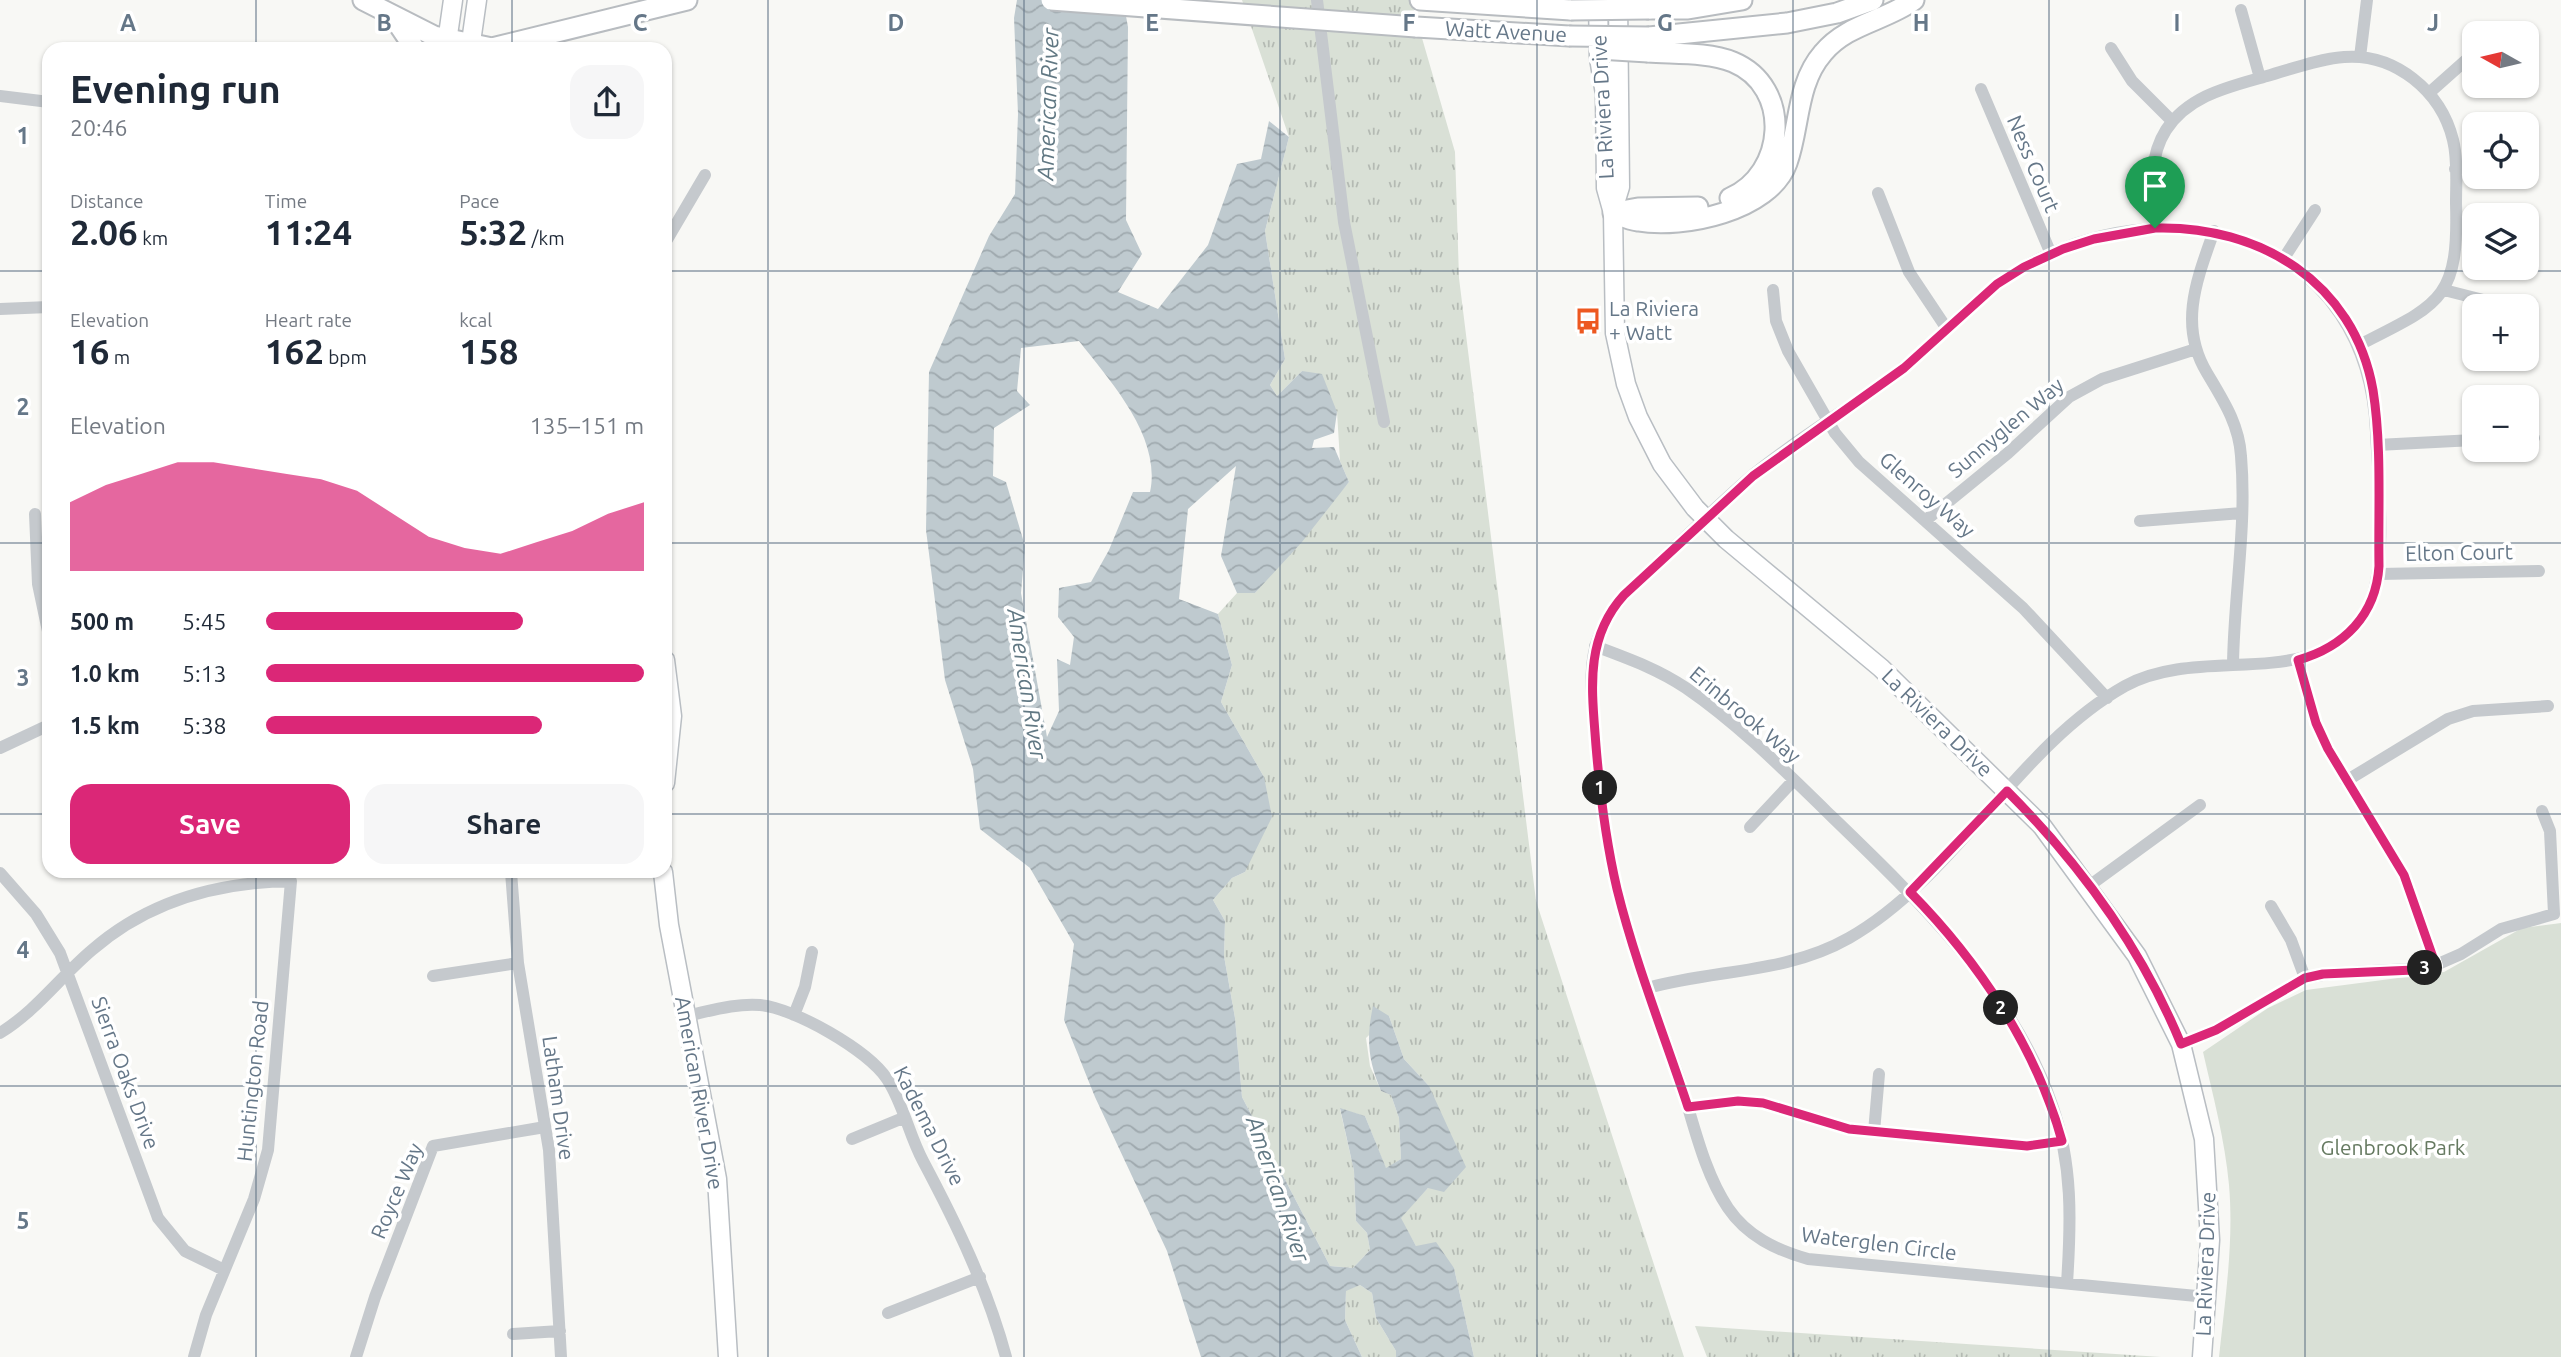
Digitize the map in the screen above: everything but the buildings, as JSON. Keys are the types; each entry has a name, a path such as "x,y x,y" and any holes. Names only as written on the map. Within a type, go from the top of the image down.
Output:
{"main road":[{"path":"363,0 445,42"},
{"path":"530,42 687,0"},
{"name":"Watt Avenue","path":"1051,0 1474,31 1569,41 1648,44"},
{"name":"Watt Avenue","path":"1419,0 1571,10 1688,9 1742,0"},
{"path":"1649,9 1677,0"},
{"path":"1648,44 1787,23 1837,13 1873,0"},
{"path":"1612,213 1638,221 1706,217 1735,210 1772,188 1786,165 1808,78 1823,53 1845,33 1903,8 1914,0"},
{"path":"391,14 410,42"},
{"path":"1612,213 1638,208 1698,207 1740,194 1767,163 1776,137 1772,103 1762,85 1733,62 1648,44"}],"street":[{"path":"447,42 453,0"},
{"path":"471,42 477,0"},
{"path":"1317,0 1344,222 1384,422"},
{"name":"La Riviera Drive","path":"1598,0 1599,58 1605,94 1606,188 1612,213 1615,333 1626,384 1638,417 1662,464 1705,519 1881,668 2042,826 2089,886 2154,986 2181,1044 2194,1090 2208,1170 2210,1240 2202,1357"},
{"name":"La Riviera Drive","path":"1612,213 1620,187 1618,0"},
{"path":"2361,57 2367,0"},
{"path":"2241,10 2260,78"},
{"path":"2111,48 2132,81 2172,121"},
{"path":"2155,228 2153,162 2158,147 2172,121 2198,100 2260,78 2329,59 2361,57 2394,67 2429,93 2448,123 2455,169 2456,258 2444,290 2418,314 2359,345"},
{"path":"2429,93 2462,64"},
{"name":"Ness Court","path":"1981,89 2022,193 2051,254"},
{"path":"0,96 42,101"},
{"path":"2455,169 2462,169"},
{"path":"672,231 705,175"},
{"path":"1878,193 1909,272 1947,329"},
{"path":"2284,258 2315,210"},
{"name":"Waterglen Circle","path":"2207,1297 1808,1259 1776,1248 1747,1230 1725,1204 1714,1182 1617,888 1605,825 1591,679 1595,646 1619,601 1705,519 1753,476 1904,368 1997,284 2051,254 2094,239 2155,228 2214,231 2249,241 2284,258 2325,293 2359,345 2372,389 2379,574"},
{"path":"2214,231 2193,295 2191,323 2196,349 2229,408 2242,458 2242,513 2234,663"},
{"name":"Glenroy Way","path":"1773,290 1780,335 1829,421 1859,462 2023,608 2107,698"},
{"path":"2444,290 2462,295"},
{"path":"0,309 42,307"},
{"name":"Sunnyglen Way","path":"1926,520 2085,387 2196,349"},
{"path":"2376,445 2462,441"},
{"path":"2140,522 2242,513"},
{"path":"35,514 38,584 42,603"},
{"name":"Elton Court","path":"2379,574 2539,571"},
{"path":"1648,988 1709,974 1759,970 1813,955 1856,935 1910,892 2060,737 2107,698 2138,680 2173,668 2298,660 2323,652 2351,631 2371,602 2379,574"},
{"name":"Erinbrook Way","path":"1595,646 1647,666 1685,687 1754,742 1910,892 1946,931 2028,1050 2053,1106 2062,1141 2071,1208 2067,1283"},
{"path":"2298,660 2316,723 2346,781 2404,875 2436,966"},
{"path":"2346,781 2448,719 2464,713 2548,706"},
{"path":"0,748 42,728"},
{"name":"Erinbrook Way","path":"1750,827 1794,780"},
{"path":"2089,886 2200,805"},
{"path":"2181,1044 2216,1030 2305,978 2323,974 2414,970 2436,966 2501,929 2554,914 2550,831 2542,811"},
{"name":"Sierra Oaks Drive","path":"0,873 41,922 68,972 158,1218 185,1251 224,1270"},
{"name":"Latham Drive","path":"511,878 518,963 545,1127 561,1357"},
{"name":"American River Drive","path":"664,878 669,925 717,1179 727,1357"},
{"name":"Huntington Road","path":"68,972 117,930 171,902 230,885 291,881 268,1150 254,1199 224,1270 194,1357"},
{"path":"2271,906 2291,940 2305,978"},
{"path":"794,1015 805,987 812,953"},
{"path":"433,976 518,963"},
{"path":"0,1033 30,1012 68,972"},
{"name":"Kadema Drive","path":"686,1016 743,1005 769,1007 794,1015 870,1059 886,1078 980,1277 1006,1357"},
{"path":"1874,1132 1879,1074"},
{"path":"1688,1107 1721,1101 1763,1103 1833,1126 1874,1132 2027,1146 2062,1141"},
{"path":"852,1139 903,1118"},
{"name":"Royce Way","path":"356,1357 375,1297 433,1146 545,1127"},
{"path":"888,1313 980,1277"},
{"path":"513,1334 560,1331"}],"green space":[{"path":"1242,0 1411,0 1455,152 1459,278 1536,901 1684,1357 1474,1357 1454,1268 1416,1246 1400,1218 1428,1188 1429,1086 1404,1059 1389,1016 1366,1038 1370,1066 1381,1091 1391,1095 1399,1118 1401,1159 1386,1169 1365,1116 1340,1109 1354,1171 1356,1221 1367,1233 1370,1250 1353,1268 1330,1266 1242,1097 1235,1018 1224,956 1225,921 1213,900 1232,878 1245,872 1264,777 1221,702 1232,665 1218,614 1237,593 1255,593 1349,482 1340,461 1337,412 1302,371 1277,396 1270,385 1285,359 1265,231 1289,137"},
{"name":"Glenbrook Park","path":"2561,923 2561,1357 2219,1357 2228,1271 2229,1185 2225,1151 2203,1052 2268,1008 2306,990 2444,972 2522,928"},
{"path":"1360,1285 1372,1293 1376,1318 1396,1351 1396,1357 1362,1357 1345,1320 1346,1290"},
{"path":"1695,1326 2161,1357 1707,1357"}],"water":[{"name":"American River","path":"1017,0 1123,0 1128,27 1126,220 1142,254 1118,292 1158,309 1208,245 1237,164 1261,159 1269,121 1289,137 1265,231 1285,359 1270,385 1277,396 1302,371 1322,374 1337,412 1334,433 1314,440 1312,448 1334,447 1349,482 1302,542 1255,593 1237,593 1221,556 1236,466 1188,509 1179,599 1218,614 1232,665 1221,702 1264,777 1272,817 1245,872 1232,878 1213,900 1225,921 1224,956 1235,1018 1242,1097 1330,1266 1353,1268 1370,1250 1367,1233 1356,1221 1354,1171 1340,1108 1365,1116 1386,1168 1401,1159 1399,1118 1391,1095 1381,1091 1373,1069 1370,1049 1369,1029 1373,1006 1389,1016 1404,1059 1429,1086 1466,1167 1444,1192 1428,1188 1401,1218 1416,1246 1436,1242 1454,1268 1474,1357 1396,1357 1396,1351 1376,1318 1372,1293 1360,1285 1346,1291 1345,1320 1362,1357 1201,1357 1167,1251 1095,1097 1064,1020 1074,944 1030,868 980,829 973,769 945,680 926,530 929,372 989,236 1015,194 1018,114 1014,18","holes":["1079,341 1131,411 1141,431 1152,471 1150,492 1133,492 1109,550 1091,582 1059,588 1058,617 1074,637 1070,665 1057,659 1059,711 1047,737 1021,593 1025,546 1006,482 993,476 994,428 1030,405 1017,391 1021,348"]}],"place":[{"name":"La Riviera + Watt","path":"1588,321"}],"route":[{"path":"2155,228 2196,228 2230,234 2284,258 2311,278 2325,293 2338,309 2359,345 2372,389 2375,410 2379,566 2377,586 2362,618 2345,637 2323,652 2298,660 2306,696 2316,723 2328,749 2404,875 2436,966 2414,970 2323,974 2305,978 2216,1030 2181,1044 2170,1017 2137,956 2068,858 2042,826 2007,791 1910,892 1946,931 2009,1018 2039,1072 2053,1106 2062,1141 2027,1146 1849,1129 1818,1122 1763,1103 1721,1101 1688,1107 1627,925 1609,850 1600,787 1591,679 1595,646 1601,630 1624,595 1753,476 1904,368 1997,284 2024,267 2063,249 2094,239 2155,228"}]}
